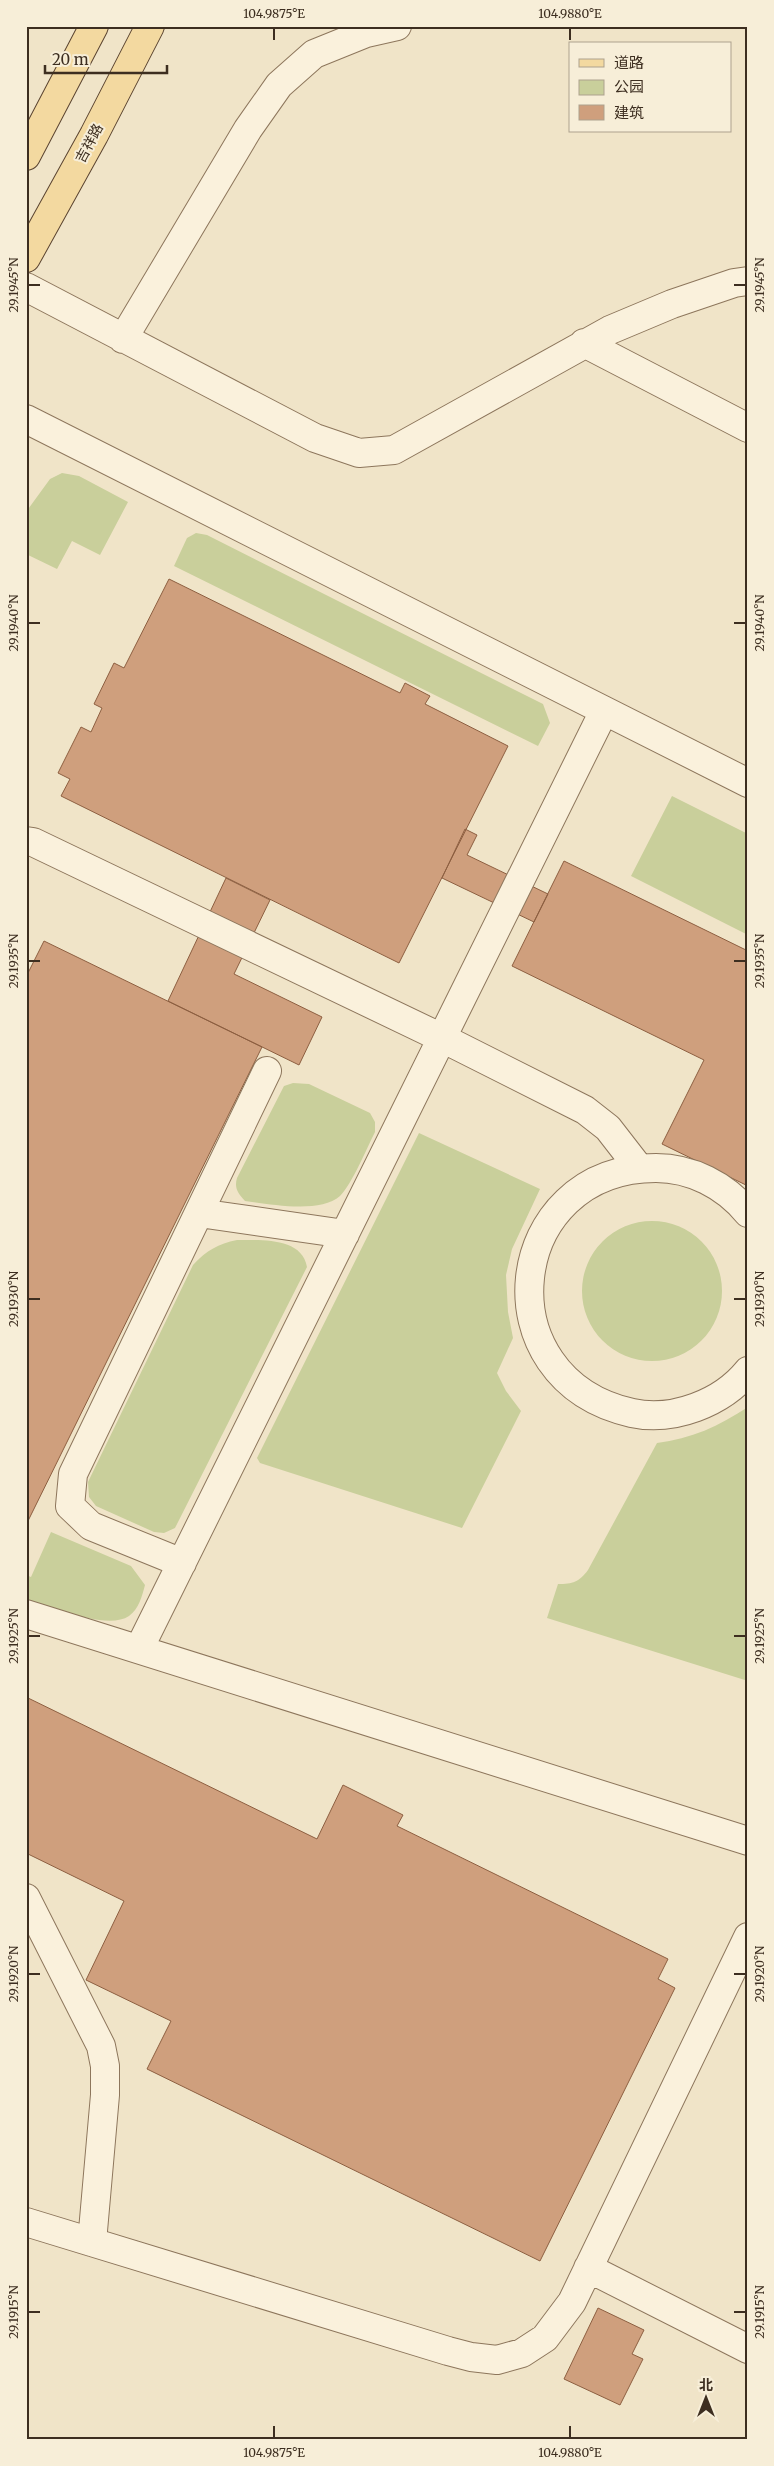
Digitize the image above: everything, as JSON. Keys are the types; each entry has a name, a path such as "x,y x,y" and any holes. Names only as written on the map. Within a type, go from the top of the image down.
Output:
{"main road":[{"path":"26,156 94,26"},
{"name":"吉祥路","path":"26,258 94,135 150,26"}],"lane":[{"path":"123,340 248,129 279,85 314,54 366,33 397,26"},
{"path":"26,287 123,340 315,438 359,453 394,450 554,362 584,343 672,304 734,283 748,281"},
{"path":"584,343 748,428"},
{"path":"26,419 748,783"},
{"path":"139,1649 604,710"},
{"path":"26,842 33,842 442,1038 585,1110 608,1128 639,1168"},
{"path":"182,1564 91,1526 70,1506 73,1474 267,1071"},
{"path":"748,1213 719,1186 694,1174 666,1168 639,1168 612,1174 586,1186 565,1204 547,1226 535,1250 529,1278 529,1305 535,1332 547,1357 565,1379 586,1396 612,1408 639,1414 667,1414 694,1408 719,1396 748,1371"},
{"path":"198,1213 345,1234"},
{"path":"26,1614 748,1841"},
{"path":"26,1898 101,2046 106,2066 106,2095 92,2242"},
{"path":"26,2222 448,2351 471,2357 497,2360 522,2353 545,2338 572,2302 748,1938"},
{"path":"588,2268 748,2349"}],"green space":[{"path":"62,473 79,476 128,502 100,555 72,541 57,569 26,554 26,512 50,479"},
{"path":"196,533 207,535 543,704 550,723 538,746 174,566 187,538"},
{"path":"672,796 748,834 748,935 631,876"},
{"path":"293,1083 309,1084 370,1113 375,1122 375,1132 345,1190 331,1202 320,1205 294,1206 245,1201 237,1190 237,1178 284,1086"},
{"path":"419,1133 540,1189 512,1249 506,1275 508,1312 513,1338 497,1373 506,1391 521,1411 462,1528 260,1463 257,1458"},
{"path":"652,1221 666,1222 679,1226 701,1242 717,1264 721,1277 721,1305 717,1318 701,1340 679,1356 666,1360 652,1361 638,1360 625,1356 603,1340 587,1318 583,1305 582,1291 583,1277 587,1264 603,1242 625,1226 638,1222"},
{"path":"237,1240 279,1242 289,1245 304,1257 307,1267 175,1528 164,1533 154,1532 96,1506 89,1497 88,1482 193,1265 213,1248"},
{"path":"748,1407 748,1681 547,1618 558,1584 575,1582 588,1570 657,1443 704,1431"},
{"path":"51,1532 131,1566 145,1585 140,1602 129,1616 119,1620 107,1621 93,1619 26,1599 26,1575 31,1577"}],"building":[{"path":"169,579 400,693 405,683 430,696 425,704 508,746 399,963 61,796 70,779 58,773 81,727 91,732 102,708 94,704 114,663 124,668"},
{"path":"465,829 477,835 467,855 548,894 534,922 442,878"},
{"path":"564,861 748,951 748,1186 662,1144 704,1060 512,966"},
{"path":"226,878 270,900 234,974 322,1017 299,1065 168,1001"},
{"path":"44,941 262,1047 26,1525 26,977"},
{"path":"26,1697 317,1839 343,1785 403,1815 397,1826 668,1959 658,1979 675,1988 540,2261 147,2069 171,2021 86,1980 124,1901 26,1853"},
{"path":"598,2308 644,2330 632,2354 643,2359 620,2405 564,2379"}]}
